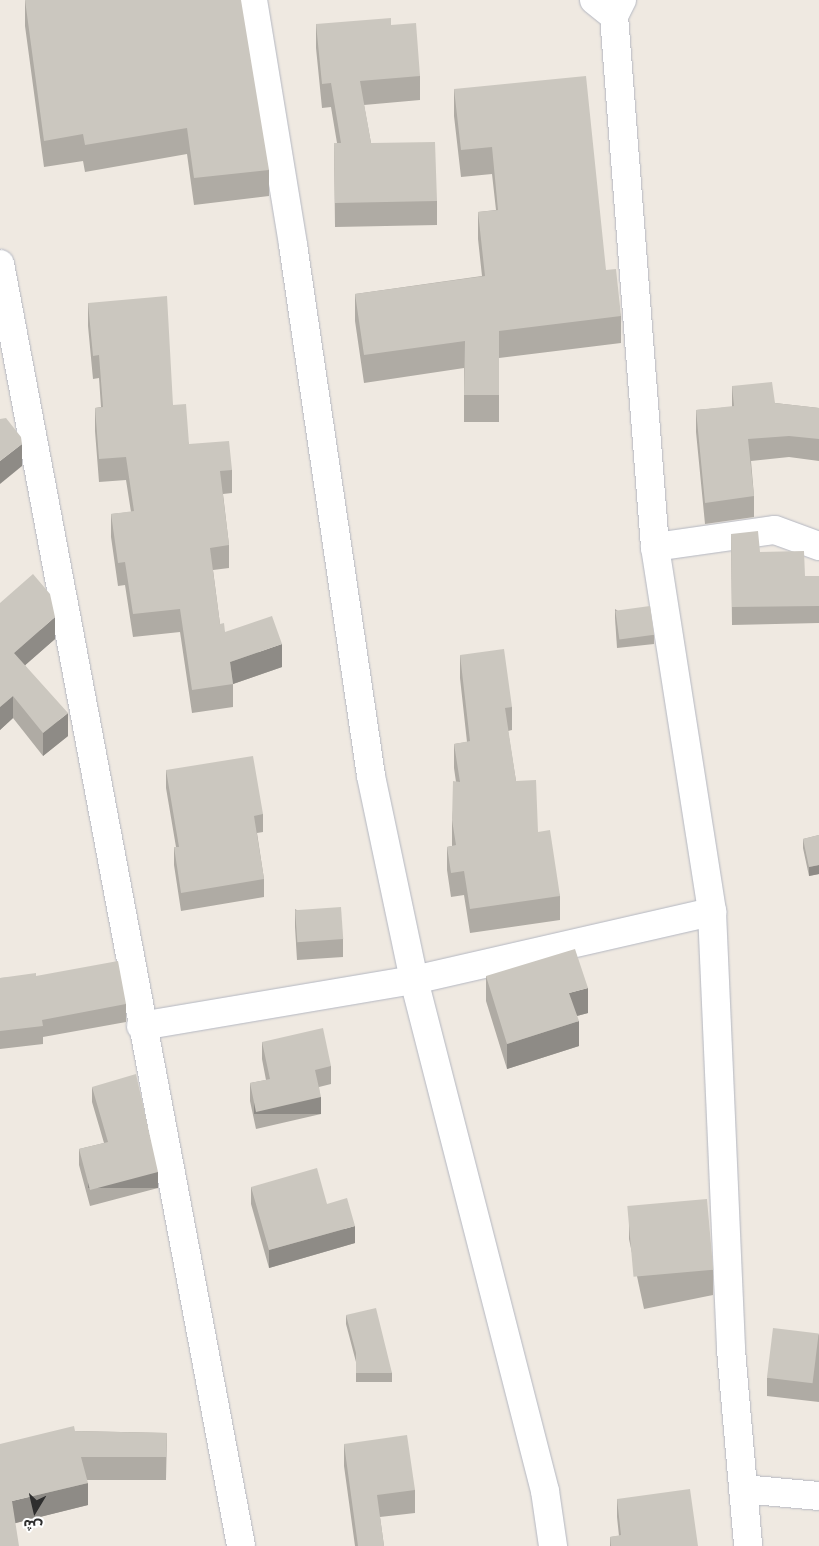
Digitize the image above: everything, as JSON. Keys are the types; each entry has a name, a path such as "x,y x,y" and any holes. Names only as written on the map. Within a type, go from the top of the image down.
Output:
{"street":[{"path":"252,0 293,245 371,776 414,980 545,1491 553,1546"},
{"path":"609,4 655,547 712,912 731,1350 748,1546"},
{"path":"0,264 241,1546"},
{"path":"655,547 775,530 819,546"},
{"path":"142,1026 414,980 712,912"},
{"path":"743,1489 819,1496"}],"building":[{"path":"25,0 241,0 269,170 194,178 187,128 85,145 83,134 44,141"},
{"path":"391,18 391,25 416,23 420,76 360,81 371,143 435,142 437,201 335,203 334,143 341,143 331,83 322,84 316,24"},
{"path":"586,76 606,270 616,269 621,316 499,331 499,395 464,395 465,341 364,355 355,294 485,276 478,212 498,210 492,147 461,150 454,89"},
{"path":"167,296 173,405 186,404 189,444 229,441 232,470 220,471 229,545 210,548 220,624 224,623 225,632 272,616 282,644 230,662 233,684 192,690 180,609 133,614 125,562 118,563 111,514 134,511 126,457 99,459 95,408 103,407 99,355 93,356 88,303"},
{"path":"772,382 775,403 819,408 819,439 789,436 748,439 754,496 705,503 696,410 734,406 732,386"},
{"path":"6,418 21,437 22,444 0,461 0,419"},
{"path":"758,531 760,552 804,551 805,576 819,576 819,606 732,607 731,534"},
{"path":"33,574 50,594 55,617 14,653 68,713 43,733 13,696 0,707 0,603"},
{"path":"650,606 654,635 619,640 615,611"},
{"path":"504,649 512,707 505,708 516,781 536,780 538,832 550,830 560,896 470,909 464,871 451,873 447,847 456,845 452,820 453,781 460,782 454,744 470,741 460,655"},
{"path":"253,756 263,814 254,816 264,879 181,893 174,847 179,847 166,770"},
{"path":"819,835 819,865 809,867 803,839"},
{"path":"341,907 343,939 297,942 295,910"},
{"path":"575,949 588,988 569,993 579,1021 507,1044 486,976"},
{"path":"118,961 126,1004 42,1020 43,1026 0,1031 0,978 36,973 36,976"},
{"path":"323,1028 331,1066 315,1070 321,1097 256,1112 250,1083 270,1079 262,1042"},
{"path":"136,1074 158,1172 90,1190 79,1149 108,1142 92,1087"},
{"path":"317,1168 327,1204 347,1198 355,1226 269,1250 251,1187"},
{"path":"707,1199 713,1270 633,1277 627,1206"},
{"path":"376,1308 392,1373 356,1373 356,1353 346,1315"},
{"path":"773,1328 819,1334 813,1383 767,1378"},
{"path":"74,1426 75,1431 167,1433 166,1457 81,1457 88,1483 12,1501 19,1546 0,1546 0,1444"},
{"path":"407,1435 415,1490 377,1495 384,1546 358,1546 344,1444"},
{"path":"690,1489 698,1546 611,1546 610,1537 621,1535 617,1499"}]}
